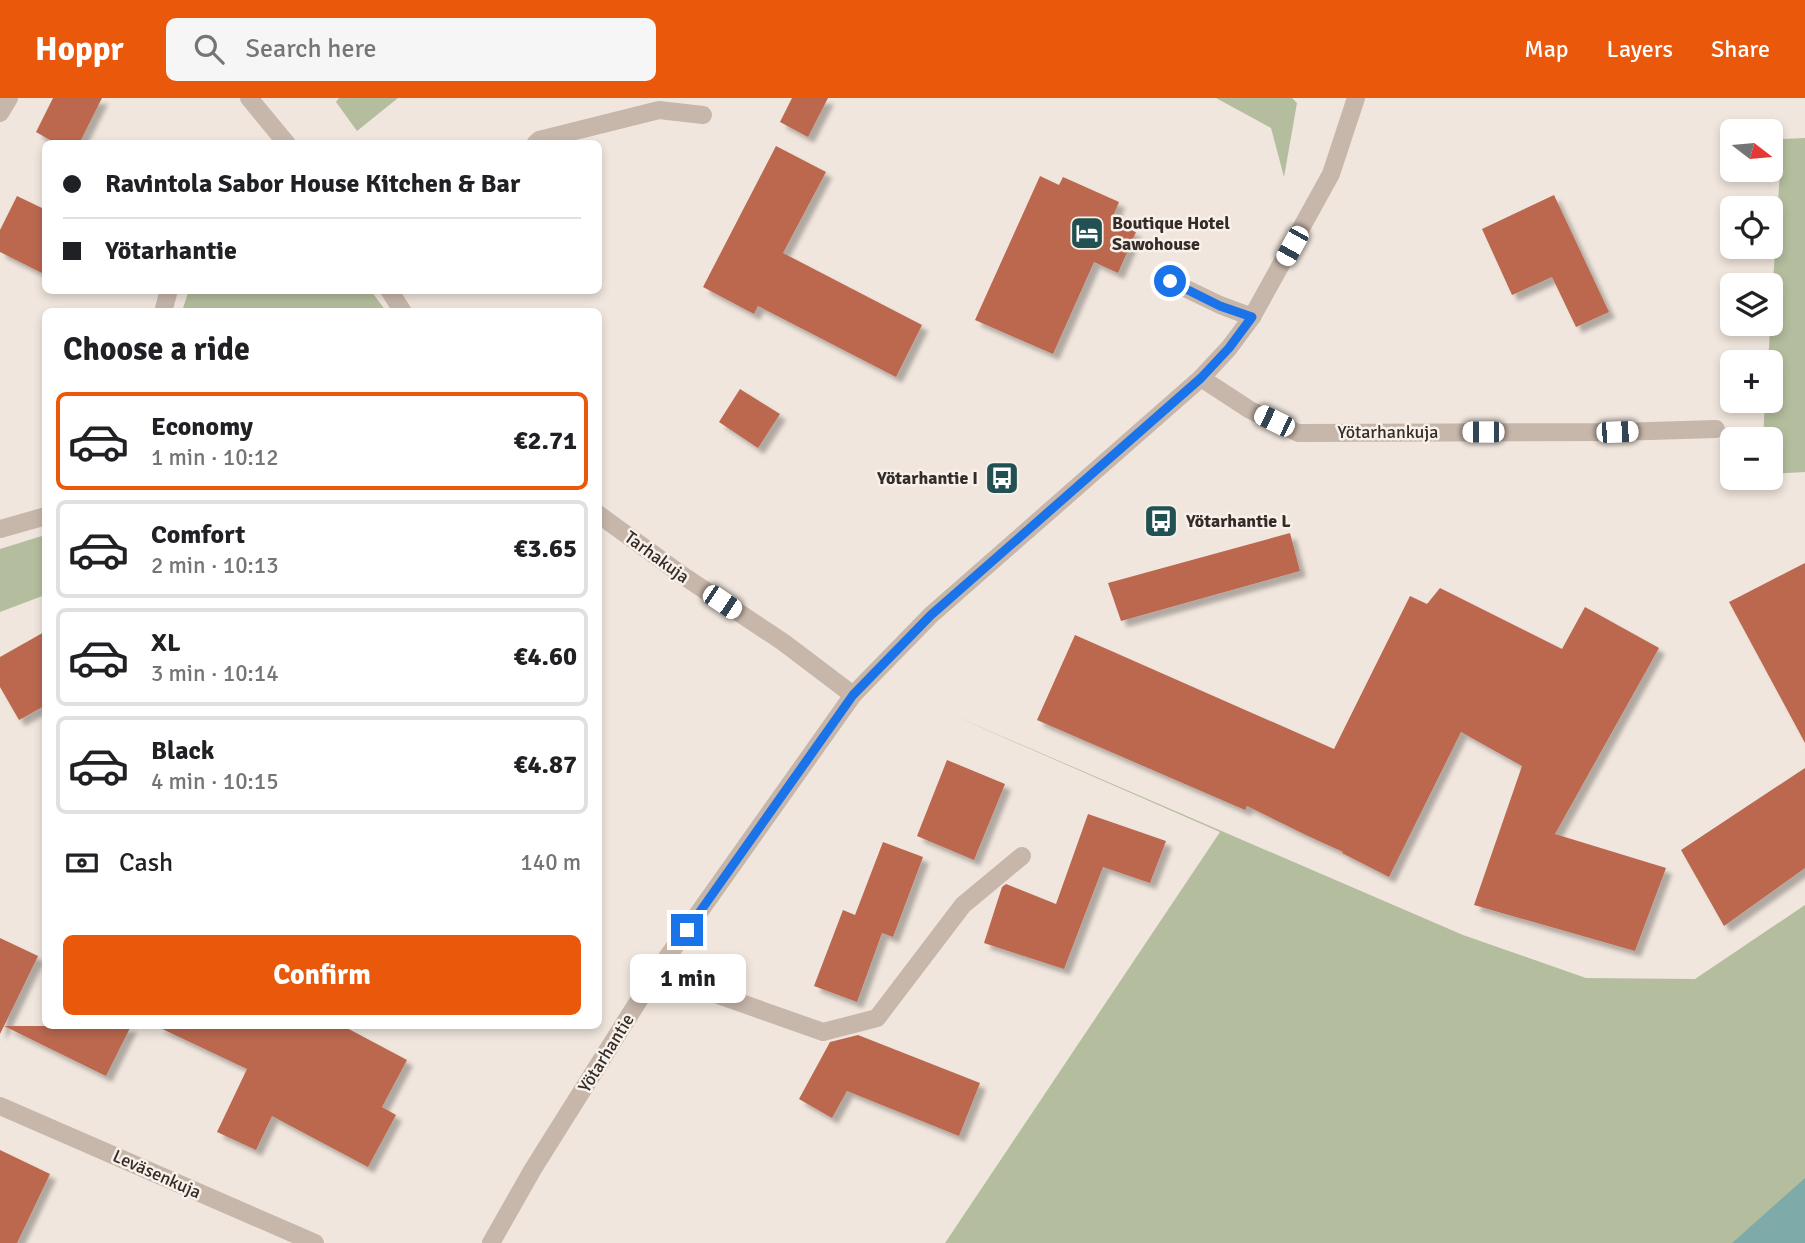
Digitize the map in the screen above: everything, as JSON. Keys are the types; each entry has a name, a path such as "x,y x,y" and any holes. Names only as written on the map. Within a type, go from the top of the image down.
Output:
{"street":[{"path":"0,113 9,98"},
{"path":"249,98 285,140"},
{"name":"Yötarhantie","path":"491,1243 533,1169 656,973 853,695 931,615 1201,378 1229,348 1252,317 1331,174 1356,98"},
{"path":"539,140 659,110 703,116"},
{"path":"1170,281 1220,306 1252,317"},
{"name":"Yötarhankuja","path":"1201,378 1250,410 1298,433 1716,429"},
{"path":"0,529 42,517"},
{"name":"Tarhakuja","path":"602,517 682,575 783,642 853,695"},
{"path":"656,973 823,1032 877,1018 963,905 1022,856"},
{"name":"Leväsenkuja","path":"0,1106 315,1243"}],"green space":[{"path":"339,98 398,98 357,131 336,102"},
{"path":"1216,98 1292,98 1297,103 1284,177 1271,128"},
{"path":"1805,138 1805,472 1783,473 1783,427 1764,427 1764,413 1783,413 1783,350 1769,350 1770,336 1783,336 1783,273 1774,273 1774,259 1783,259 1783,196 1778,196 1779,182 1783,182 1783,139"},
{"path":"188,294 373,294 384,308 183,308"},
{"path":"42,536 42,596 0,612 0,549"},
{"path":"948,713 1463,935 1586,978 1695,979 1805,905 1805,1243 945,1243 1220,832"}],"water":[{"path":"1805,1178 1805,1243 1732,1243"}],"building":[{"path":"53,98 102,98 81,140 50,140 36,132"},
{"path":"792,98 828,98 808,137 780,122"},
{"path":"776,146 826,172 783,253 922,325 896,377 758,306 754,314 703,287"},
{"path":"1040,176 1059,185 1063,177 1119,202 1111,221 1136,232 1118,273 1094,262 1053,354 975,320"},
{"path":"1554,195 1609,312 1576,327 1552,277 1512,295 1482,229"},
{"path":"17,196 42,208 42,273 0,252 0,230"},
{"path":"740,389 780,414 758,448 719,422"},
{"path":"1290,533 1300,571 1121,621 1108,583"},
{"path":"1805,563 1805,743 1729,602"},
{"path":"1440,588 1562,649 1585,607 1659,648 1555,834 1666,868 1635,951 1474,905 1522,766 1461,732 1389,877 1247,806 1245,810 1037,720 1075,635 1334,749 1410,596 1427,604"},
{"path":"42,633 42,707 19,720 0,687 0,657"},
{"path":"947,760 1005,784 974,860 917,836"},
{"path":"1805,768 1805,868 1724,926 1681,850"},
{"path":"1088,814 1166,841 1150,883 1103,867 1064,969 984,943 1002,887 1006,884 1056,904"},
{"path":"883,842 923,857 893,937 882,933 857,1002 814,986 843,910 855,915"},
{"path":"0,938 38,956 0,1034"},
{"path":"4,1026 130,1029 106,1076"},
{"path":"162,1029 349,1029 407,1060 382,1107 396,1115 368,1167 272,1116 256,1150 217,1132 247,1069"},
{"path":"858,1035 980,1083 959,1136 847,1091 832,1118 799,1099 830,1042"},
{"path":"0,1150 50,1174 17,1243 0,1243"}],"place":[{"name":"Boutique Hotel Sawohouse","path":"1087,233"},
{"name":"Yötarhantie I","path":"1002,478"},
{"name":"Yötarhantie L","path":"1161,521"}],"route":[{"path":"687,930 853,695 931,615 1201,378 1229,348 1252,317 1220,306 1170,281"}]}
